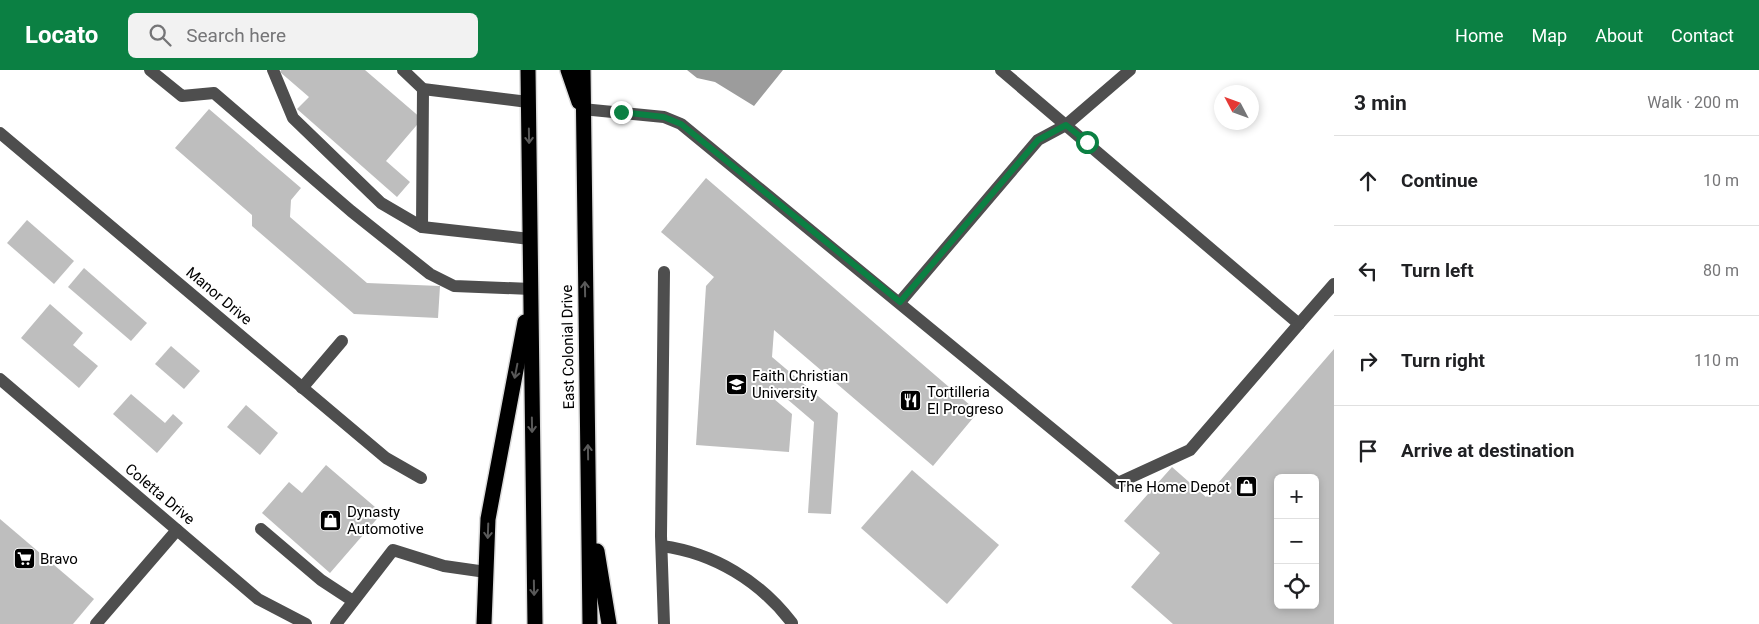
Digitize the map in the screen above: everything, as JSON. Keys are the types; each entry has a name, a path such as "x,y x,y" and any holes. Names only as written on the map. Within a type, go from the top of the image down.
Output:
{"highway":[{"path":"528,70 535,624"},
{"path":"568,70 582,109"},
{"name":"East Colonial Drive","path":"583,70 590,624"},
{"path":"484,624 488,519 531,289"},
{"path":"589,500 609,624"}],"street":[{"path":"150,70 182,96 214,93 351,211 430,274 454,286 531,289"},
{"path":"273,70 293,118 381,204 422,227 530,239"},
{"path":"403,70 423,89 528,102"},
{"path":"1001,70 1299,324"},
{"path":"900,302 1038,140 1066,125 1130,70"},
{"path":"422,227 423,89"},
{"path":"582,109 656,115 681,124 1118,483 1190,450 1334,284"},
{"name":"Manor Drive","path":"0,133 386,458 421,478"},
{"path":"664,272 662,546 664,624"},
{"path":"302,388 342,341"},
{"name":"Coletta Drive","path":"0,379 258,599 306,624"},
{"path":"261,529 321,580 353,601"},
{"path":"96,624 177,530"},
{"path":"662,546 697,552 741,575 772,599 792,624"},
{"path":"336,624 393,550 444,566 486,572"}],"shaded area":[{"path":"687,70 783,70 754,106 715,82 697,78"}],"building":[{"path":"281,70 365,70 422,119 386,161 410,182 397,197 297,109 309,97 280,72"},
{"path":"209,109 301,188 291,200 290,217 367,283 440,286 438,318 354,314 252,226 252,215 175,148"},
{"path":"706,178 978,412 933,466 774,330 772,357 838,413 831,514 808,513 814,422 780,393 774,399 792,414 789,452 696,445 706,286 714,277 661,232"},
{"path":"27,220 74,261 54,284 7,243"},
{"path":"84,268 147,323 131,341 68,287"},
{"path":"50,304 83,333 73,345 98,366 79,388 21,338"},
{"path":"171,346 200,371 184,389 155,364"},
{"name":"The Home Depot","path":"1334,349 1334,624 1173,624 1131,587 1160,553 1124,521 1172,467 1206,497"},
{"path":"131,394 165,423 173,414 183,423 157,453 113,414"},
{"path":"246,405 278,433 260,455 227,427"},
{"path":"326,465 382,513 330,573 262,513 289,482 302,493"},
{"path":"912,470 999,545 947,604 861,528"},
{"name":"Bravo","path":"0,519 94,599 73,624 0,624"}],"place":[{"name":"Faith Christian University","path":"736,385"},
{"name":"Tortilleria El Progreso","path":"911,401"},
{"name":"The Home Depot","path":"1246,487"},
{"name":"Dynasty Automotive","path":"331,521"},
{"name":"Bravo","path":"24,559"}],"route":[{"path":"621,112 664,117 681,124 900,302 1038,140 1066,125 1087,142"}]}
